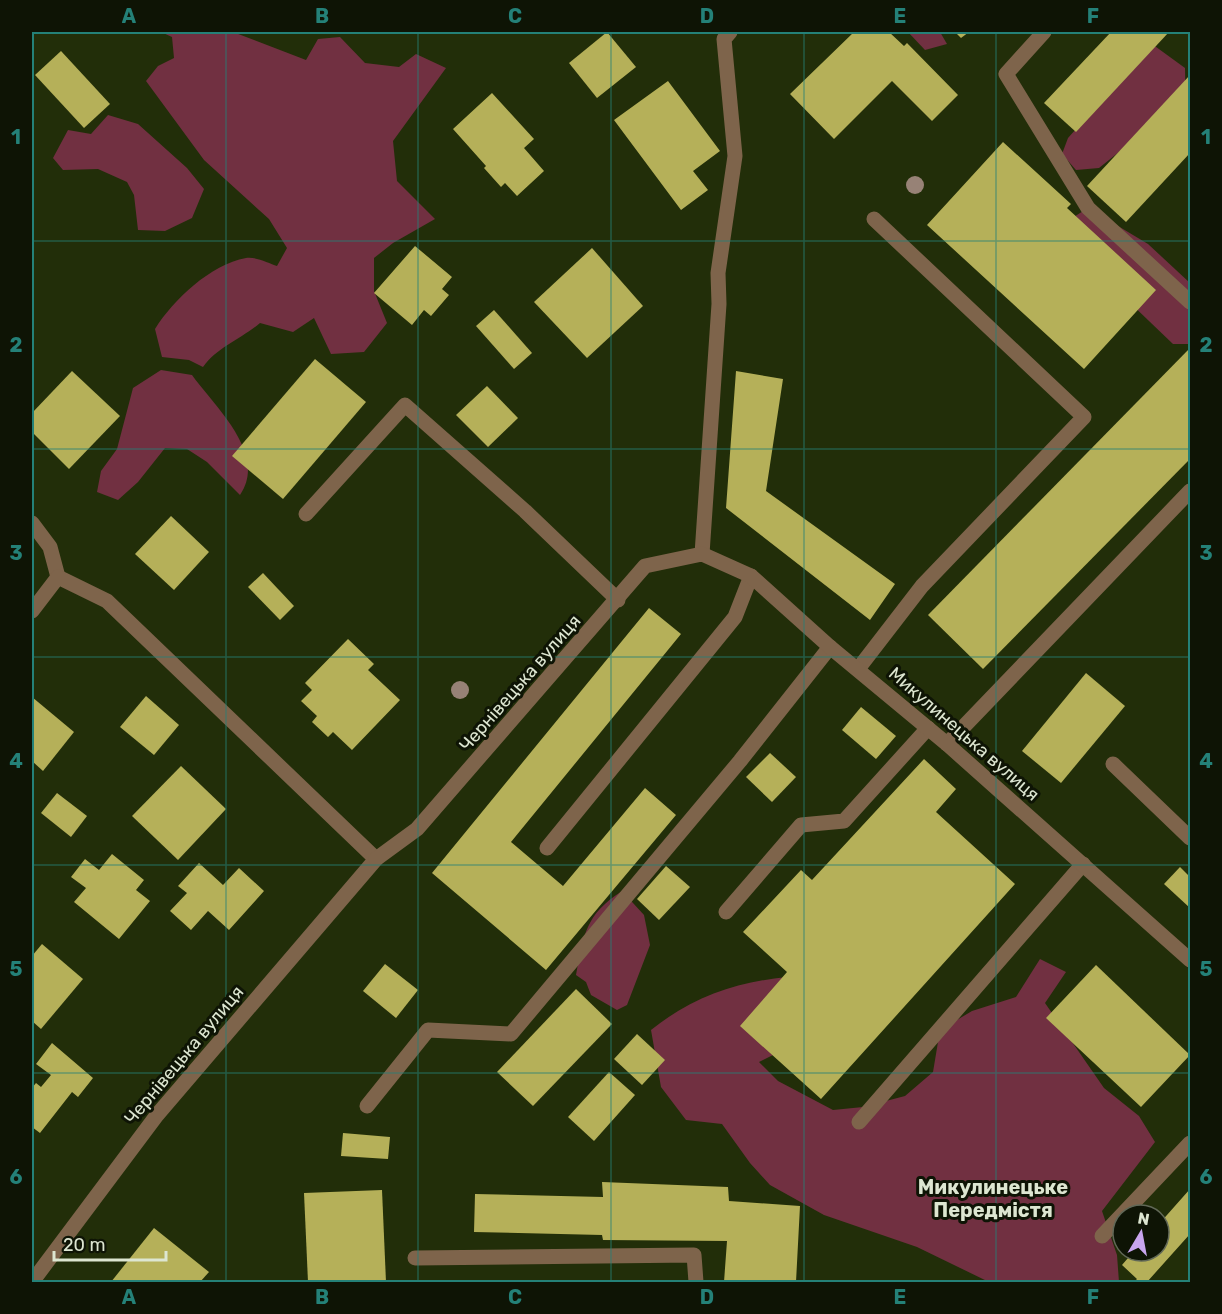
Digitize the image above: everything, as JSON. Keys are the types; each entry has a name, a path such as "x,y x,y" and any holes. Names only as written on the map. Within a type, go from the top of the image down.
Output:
{"street":[{"path":"702,554 719,304 718,273 735,156 724,39 730,32"},
{"path":"1044,32 1006,74 1088,208 1191,302"},
{"path":"858,669 922,586 1084,417 874,219"},
{"path":"306,514 405,405 525,511 618,600"},
{"path":"947,744 1191,491"},
{"path":"32,523 50,547 58,577 107,601 376,859"},
{"name":"Микулинецька вулиця","path":"702,554 751,576 830,647 947,744 1191,960"},
{"name":"Чернівецька вулиця","path":"32,1282 157,1115 376,859 417,829 618,600 645,566 702,554"},
{"path":"547,848 735,617 751,576"},
{"path":"32,611 58,577"},
{"path":"367,1106 428,1030 511,1034 740,760 830,647"},
{"path":"726,912 801,825 844,821 928,728"},
{"path":"1113,764 1191,838"},
{"path":"860,1122 1083,864"},
{"path":"1102,1236 1191,1143"},
{"path":"415,1258 694,1255 696,1282"}],"shaded area":[{"path":"161,32 233,32 306,60 318,39 340,37 365,63 399,67 416,54 446,68 393,141 397,181 435,219 393,243 374,258 374,291 387,323 364,352 331,354 314,318 293,332 260,323 215,354 203,367 189,360 162,357 155,329 172,306 194,285 219,268 246,258 277,266 287,248 269,219 204,160 146,81 158,66 174,58 172,37"},
{"path":"908,32 940,32 947,44 925,50"},
{"path":"1152,44 1185,68 1186,123 1129,144 1099,168 1076,170 1062,154 1068,138"},
{"path":"108,115 138,124 187,168 204,189 192,218 165,231 138,230 134,195 127,182 98,169 63,170 53,158 68,130 91,134"},
{"path":"1088,208 1148,244 1190,283 1190,344 1173,344 1101,275 1069,220"},
{"path":"161,370 192,375 225,416 243,447 248,463 247,479 240,495 207,462 187,449 165,448 138,482 118,500 97,492 101,471 117,449 133,388"},
{"path":"622,891 644,915 650,945 627,1005 617,1010 591,995 586,982 576,975 584,937 593,917 600,908"},
{"path":"1040,959 1066,972 1045,1003 1104,1088 1139,1116 1155,1142 1102,1211 1111,1237 1111,1263 1118,1263 1119,1282 989,1282 917,1247 824,1215 770,1185 750,1163 722,1124 686,1120 661,1087 651,1030 682,1008 715,993 768,979 787,977 793,1045 759,1062 778,1081 833,1110 863,1107 905,1096 933,1072 940,1030 972,1011 1016,997"}],"building":[{"path":"607,32 636,67 597,98 569,63"},
{"path":"854,32 889,32 904,46 907,43 958,95 932,121 892,81 834,139 790,94"},
{"path":"955,32 969,32 961,38"},
{"path":"1111,32 1169,32 1076,132 1044,103"},
{"path":"61,51 110,104 84,128 35,75"},
{"path":"1190,75 1190,153 1126,222 1087,186"},
{"path":"668,81 720,151 693,171 708,190 681,210 614,120"},
{"path":"492,93 534,139 524,148 544,171 517,196 505,183 501,187 484,168 486,166 453,129"},
{"path":"1003,142 1071,204 1067,208 1156,290 1084,369 927,225"},
{"path":"415,246 452,277 442,289 449,295 431,316 424,310 412,325 374,293"},
{"path":"592,248 643,306 587,358 534,302"},
{"path":"494,310 532,353 514,369 476,326"},
{"path":"1190,348 1190,459 983,669 928,615"},
{"path":"315,359 366,402 283,499 232,456"},
{"path":"72,371 120,416 69,469 32,432 32,413"},
{"path":"736,371 783,379 766,491 895,584 870,620 726,508"},
{"path":"487,386 518,418 488,447 456,415"},
{"path":"171,516 209,552 174,590 135,554"},
{"path":"263,573 294,606 280,620 248,587"},
{"path":"649,608 681,634 511,842 563,886 645,788 676,815 546,970 432,873"},
{"path":"348,639 374,664 368,670 400,700 352,750 333,732 328,737 312,722 317,716 301,701 312,690 305,683"},
{"path":"1086,673 1125,706 1061,783 1022,751"},
{"path":"146,696 179,725 154,755 120,727"},
{"path":"32,697 74,732 43,771 32,761"},
{"path":"861,707 896,736 876,759 842,730"},
{"path":"770,753 796,777 772,802 746,777"},
{"path":"924,759 956,789 936,812 1015,884 821,1099 740,1026 787,972 743,932 801,870 812,880"},
{"path":"181,766 226,809 178,860 132,816"},
{"path":"57,793 87,816 71,837 41,813"},
{"path":"112,854 144,880 136,890 150,901 119,939 74,902 86,888 71,877 85,859 99,870"},
{"path":"199,863 223,885 239,868 264,891 229,930 208,911 191,930 170,911 187,893 178,886"},
{"path":"666,866 690,887 659,920 637,899"},
{"path":"1180,867 1190,877 1190,908 1164,884"},
{"path":"42,944 83,979 41,1029 32,1021 32,956"},
{"path":"385,964 418,990 396,1018 363,991"},
{"path":"1096,965 1190,1055 1141,1107 1046,1018"},
{"path":"576,989 612,1024 533,1106 497,1072"},
{"path":"637,1034 665,1060 642,1085 614,1059"},
{"path":"52,1043 93,1078 78,1097 72,1092 40,1133 32,1127 32,1088 36,1083 41,1087 51,1075 36,1064"},
{"path":"609,1072 635,1095 594,1141 568,1117"},
{"path":"343,1133 390,1137 388,1159 341,1156"},
{"path":"602,1182 728,1187 729,1201 800,1206 796,1282 724,1282 727,1241 603,1240 602,1235 474,1232 475,1194 603,1197"},
{"path":"1190,1189 1190,1234 1171,1255 1171,1210"},
{"path":"382,1190 386,1282 308,1282 304,1193"},
{"path":"154,1228 209,1272 200,1282 111,1282"},
{"path":"1124,1263 1164,1263 1147,1282 1134,1282 1137,1279 1122,1265"}],"district":[{"name":"Микулинецьке Передмістя","path":"993,1198"}]}
